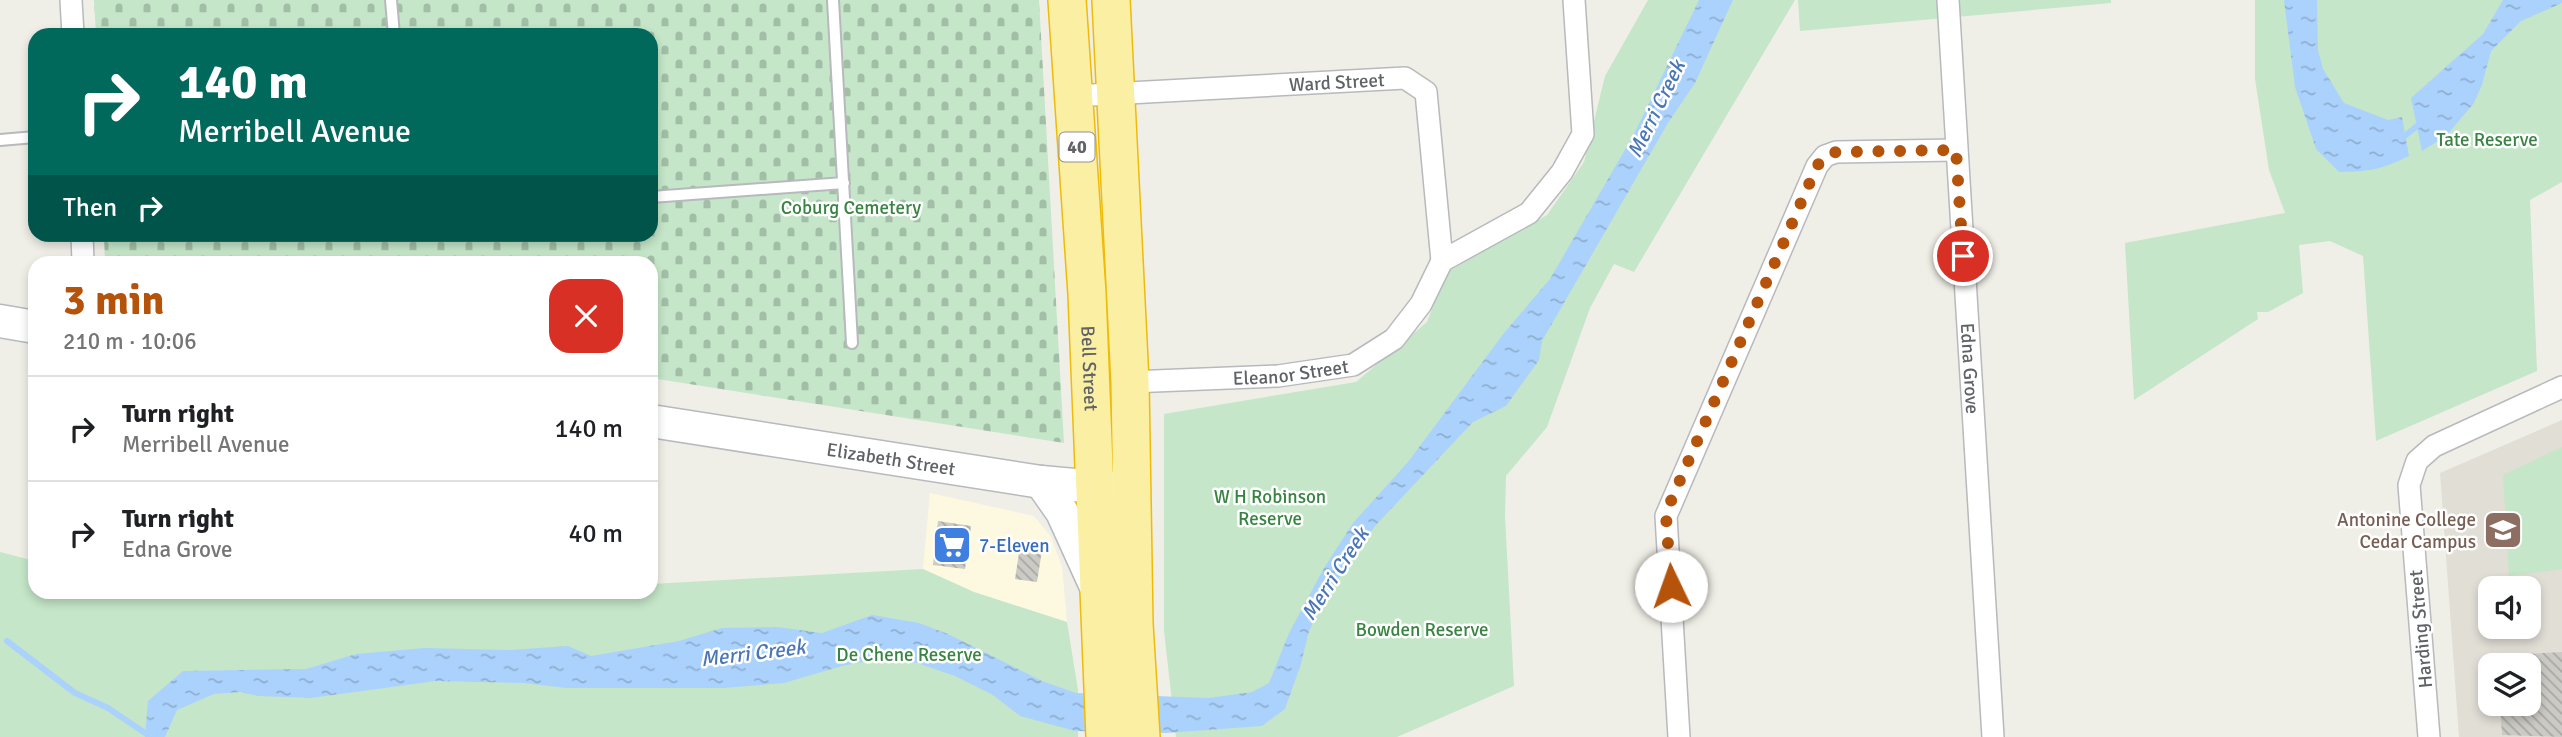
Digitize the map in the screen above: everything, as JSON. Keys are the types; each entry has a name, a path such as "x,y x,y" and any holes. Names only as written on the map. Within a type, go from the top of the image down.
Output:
{"highway":[{"name":"Bell Street","path":"1067,0 1087,294 1105,737"},
{"name":"Bell Street","path":"1111,0 1130,382 1131,490 1141,737"}],"main road":[{"path":"0,321 28,326"},
{"name":"Elizabeth Street","path":"658,422 1041,482 1131,490"},
{"path":"1041,482 1062,512 1097,591"}],"street":[{"path":"71,0 72,28"},
{"path":"1442,261 1529,213 1562,172 1583,134 1574,0"},
{"name":"Edna Grove","path":"1948,0 1993,737"},
{"name":"Ward Street","path":"1073,96 1405,78 1426,92 1442,261"},
{"path":"1679,737 1666,516 1817,166 1825,156 1836,152 1956,150"},
{"name":"Eleanor Street","path":"1130,382 1278,376 1353,365 1394,339 1421,304 1442,261"},
{"name":"Harding Street","path":"2429,737 2409,485 2417,461 2434,446 2562,387"}],"lane":[{"path":"391,0 393,28"},
{"path":"833,0 852,343"},
{"path":"0,140 28,138"},
{"path":"658,196 844,183"}],"shaded area":[{"name":"Antonine College Cedar Campus","path":"2562,420 2562,737 2459,737 2440,473"},
{"name":"7-Eleven","path":"930,493 1034,516 1051,537 1062,567 1067,622 974,592 923,569"}],"green space":[{"name":"Coburg Cemetery","path":"94,0 1039,0 1064,443 658,379 658,256 105,256 104,242 658,242 658,28 96,28"},
{"path":"1648,0 1795,0 1634,272 1614,264 1590,308 1547,427 1506,476 1505,516 1514,686 1397,737 1176,737 1164,631 1164,414 1356,382 1427,322 1446,273 1547,215 1584,162 1605,76"},
{"path":"1798,0 2111,0 2111,3 1800,31"},
{"name":"Tate Reserve","path":"2255,0 2562,0 2562,182 2530,200 2537,371 2376,441 2363,256 2330,241 2299,245 2303,293 2268,312 2257,312 2258,319 2134,400 2125,243 2285,213 2269,170 2255,79"},
{"path":"2562,447 2562,569 2509,576 2503,475"},
{"name":"De Chene Reserve","path":"0,552 28,559 28,599 658,599 658,584 923,569 974,592 1067,622 1078,690 1078,737 0,737"}],"water":[{"path":"1699,0 1733,0 1695,83 1668,123 1542,341 1539,360 1506,406 1473,422 1375,526 1329,592 1309,631 1285,709 1262,726 1166,733 1075,731 1020,716 993,695 955,676 917,663 884,658 842,666 784,683 724,688 566,688 524,683 436,681 311,698 258,696 240,692 214,694 177,710 165,737 145,737 148,701 183,671 306,669 356,654 424,648 510,650 568,646 591,656 679,641 722,628 777,627 822,633 872,615 919,623 948,634 1042,681 1076,693 1209,698 1252,692 1269,683 1289,633 1324,568 1353,523 1408,462 1504,333 1550,279 1633,136"},
{"path":"2284,0 2317,0 2318,50 2323,69 2344,103 2388,120 2402,117 2409,156 2375,169 2339,172 2316,149 2295,87"},
{"path":"2503,0 2562,0 2562,3 2521,21 2491,51 2474,103 2446,136 2422,151 2411,98 2483,34"}],"building":[{"name":"7-Eleven","path":"938,521 971,526 965,569 933,565"},
{"path":"1021,540 1043,544 1037,582 1015,579"},
{"path":"2562,652 2562,737 2502,735 2501,716 2541,716 2541,653"}],"waterway":[{"name":"Merri Creek","path":"2401,139 2422,122"},
{"path":"7,641 75,693 108,708 151,737"}],"place":[{"name":"Antonine College Cedar Campus","path":"2503,530"},
{"name":"7-Eleven","path":"952,545"}],"route":[{"path":"1671,586 1666,516 1671,501 1817,166 1825,156 1836,152 1956,150 1963,256"}],"park label":[{"name":"W H Robinson Reserve","path":"1270,507"},
{"name":"Bowden Reserve","path":"1422,629"}]}
